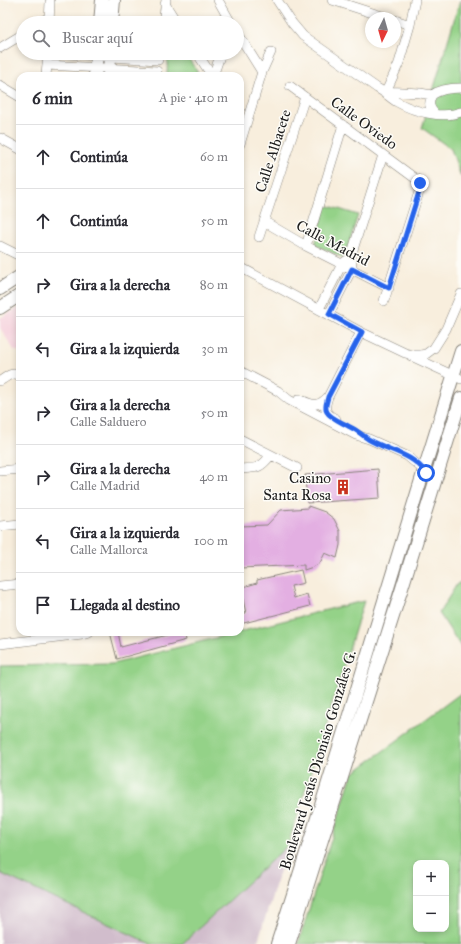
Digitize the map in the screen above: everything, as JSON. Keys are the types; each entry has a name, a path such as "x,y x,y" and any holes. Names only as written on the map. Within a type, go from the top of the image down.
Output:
{"main road":[{"path":"101,16 102,0"},
{"path":"113,16 114,0"},
{"path":"0,289 16,279"},
{"path":"0,308 16,297"},
{"name":"Boulevard Jesús Dionisio Gonzáles G.","path":"276,944 330,777 424,470 457,377 461,351"},
{"path":"289,944 461,398"}],"street":[{"path":"218,0 227,16"},
{"path":"277,0 292,23 303,36 377,88 385,92 392,99 406,107 421,112 440,115 451,115 461,112"},
{"path":"332,0 369,12"},
{"path":"385,92 399,62 410,25 415,0"},
{"path":"49,16 50,2"},
{"path":"164,16 165,2"},
{"path":"165,2 173,16"},
{"path":"401,22 410,25"},
{"path":"0,48 16,38"},
{"path":"244,43 262,72"},
{"path":"244,131 262,72 271,52"},
{"path":"46,72 47,60"},
{"path":"82,60 96,63"},
{"path":"109,64 138,60"},
{"path":"157,72 159,60"},
{"path":"202,60 210,72"},
{"path":"215,72 219,60"},
{"path":"47,65 96,63 109,64 147,72"},
{"path":"0,85 16,95"},
{"name":"Calle Oviedo","path":"290,86 420,183 420,189 389,288"},
{"path":"435,114 430,106 430,99 432,95 436,92 450,88 461,88"},
{"path":"385,92 432,95"},
{"name":"Calle Albacete","path":"259,237 305,97"},
{"path":"306,246 343,125"},
{"path":"0,138 16,147"},
{"path":"329,314 352,269 351,256 383,155"},
{"name":"Calle Madrid","path":"265,222 306,246 389,288"},
{"path":"0,246 16,254"},
{"path":"319,309 342,264 351,256"},
{"path":"244,269 362,332 457,377"},
{"path":"384,301 389,288"},
{"path":"405,353 421,355 426,354 434,348 446,329 461,294"},
{"path":"362,332 328,397 326,408 330,416 358,431 369,439"},
{"path":"244,373 278,391 313,405 323,402 328,397"},
{"path":"0,381 11,374 16,375"},
{"path":"278,391 289,400 356,435 369,439 407,456 424,470 435,482"},
{"path":"244,441 298,468"},
{"path":"244,468 264,464 271,455"},
{"path":"0,471 16,469"},
{"path":"0,526 16,524"},
{"path":"0,586 16,584"},
{"path":"0,644 66,636"}],"shaded area":[{"path":"16,309 16,351 14,350 0,328 0,318"},
{"path":"288,845 257,944 182,944"},
{"path":"0,873 151,944 0,944"}],"green space":[{"path":"460,0 461,177 451,149 422,128"},
{"path":"168,60 190,60 197,72 167,72"},
{"path":"326,205 358,215 344,258 315,245"},
{"path":"461,582 461,647 439,613 457,584"},
{"path":"364,601 288,845 182,944 151,944 0,873 0,666 112,664 223,636 244,636 244,631"},
{"path":"461,693 461,944 298,944 352,774"}],"building":[{"name":"Casino Santa Rosa","path":"378,469 380,498 307,503 305,475"},
{"path":"308,506 325,512 334,519 340,531 340,545 337,558 325,553 320,563 304,570 304,565 244,568 244,526 267,525 281,510 308,508"},
{"path":"301,570 304,583 291,586 294,598 307,594 310,606 244,623 244,614 246,613 244,604 244,587 257,583 257,580"},
{"path":"111,636 119,636 121,647 164,636 185,636 186,640 117,659"}],"place":[{"name":"Casino Santa Rosa","path":"343,487"}],"route":[{"path":"420,183 421,186 389,288 352,269 329,314 362,332 328,397 326,411 330,416 358,431 369,439 407,456 426,473"}]}
